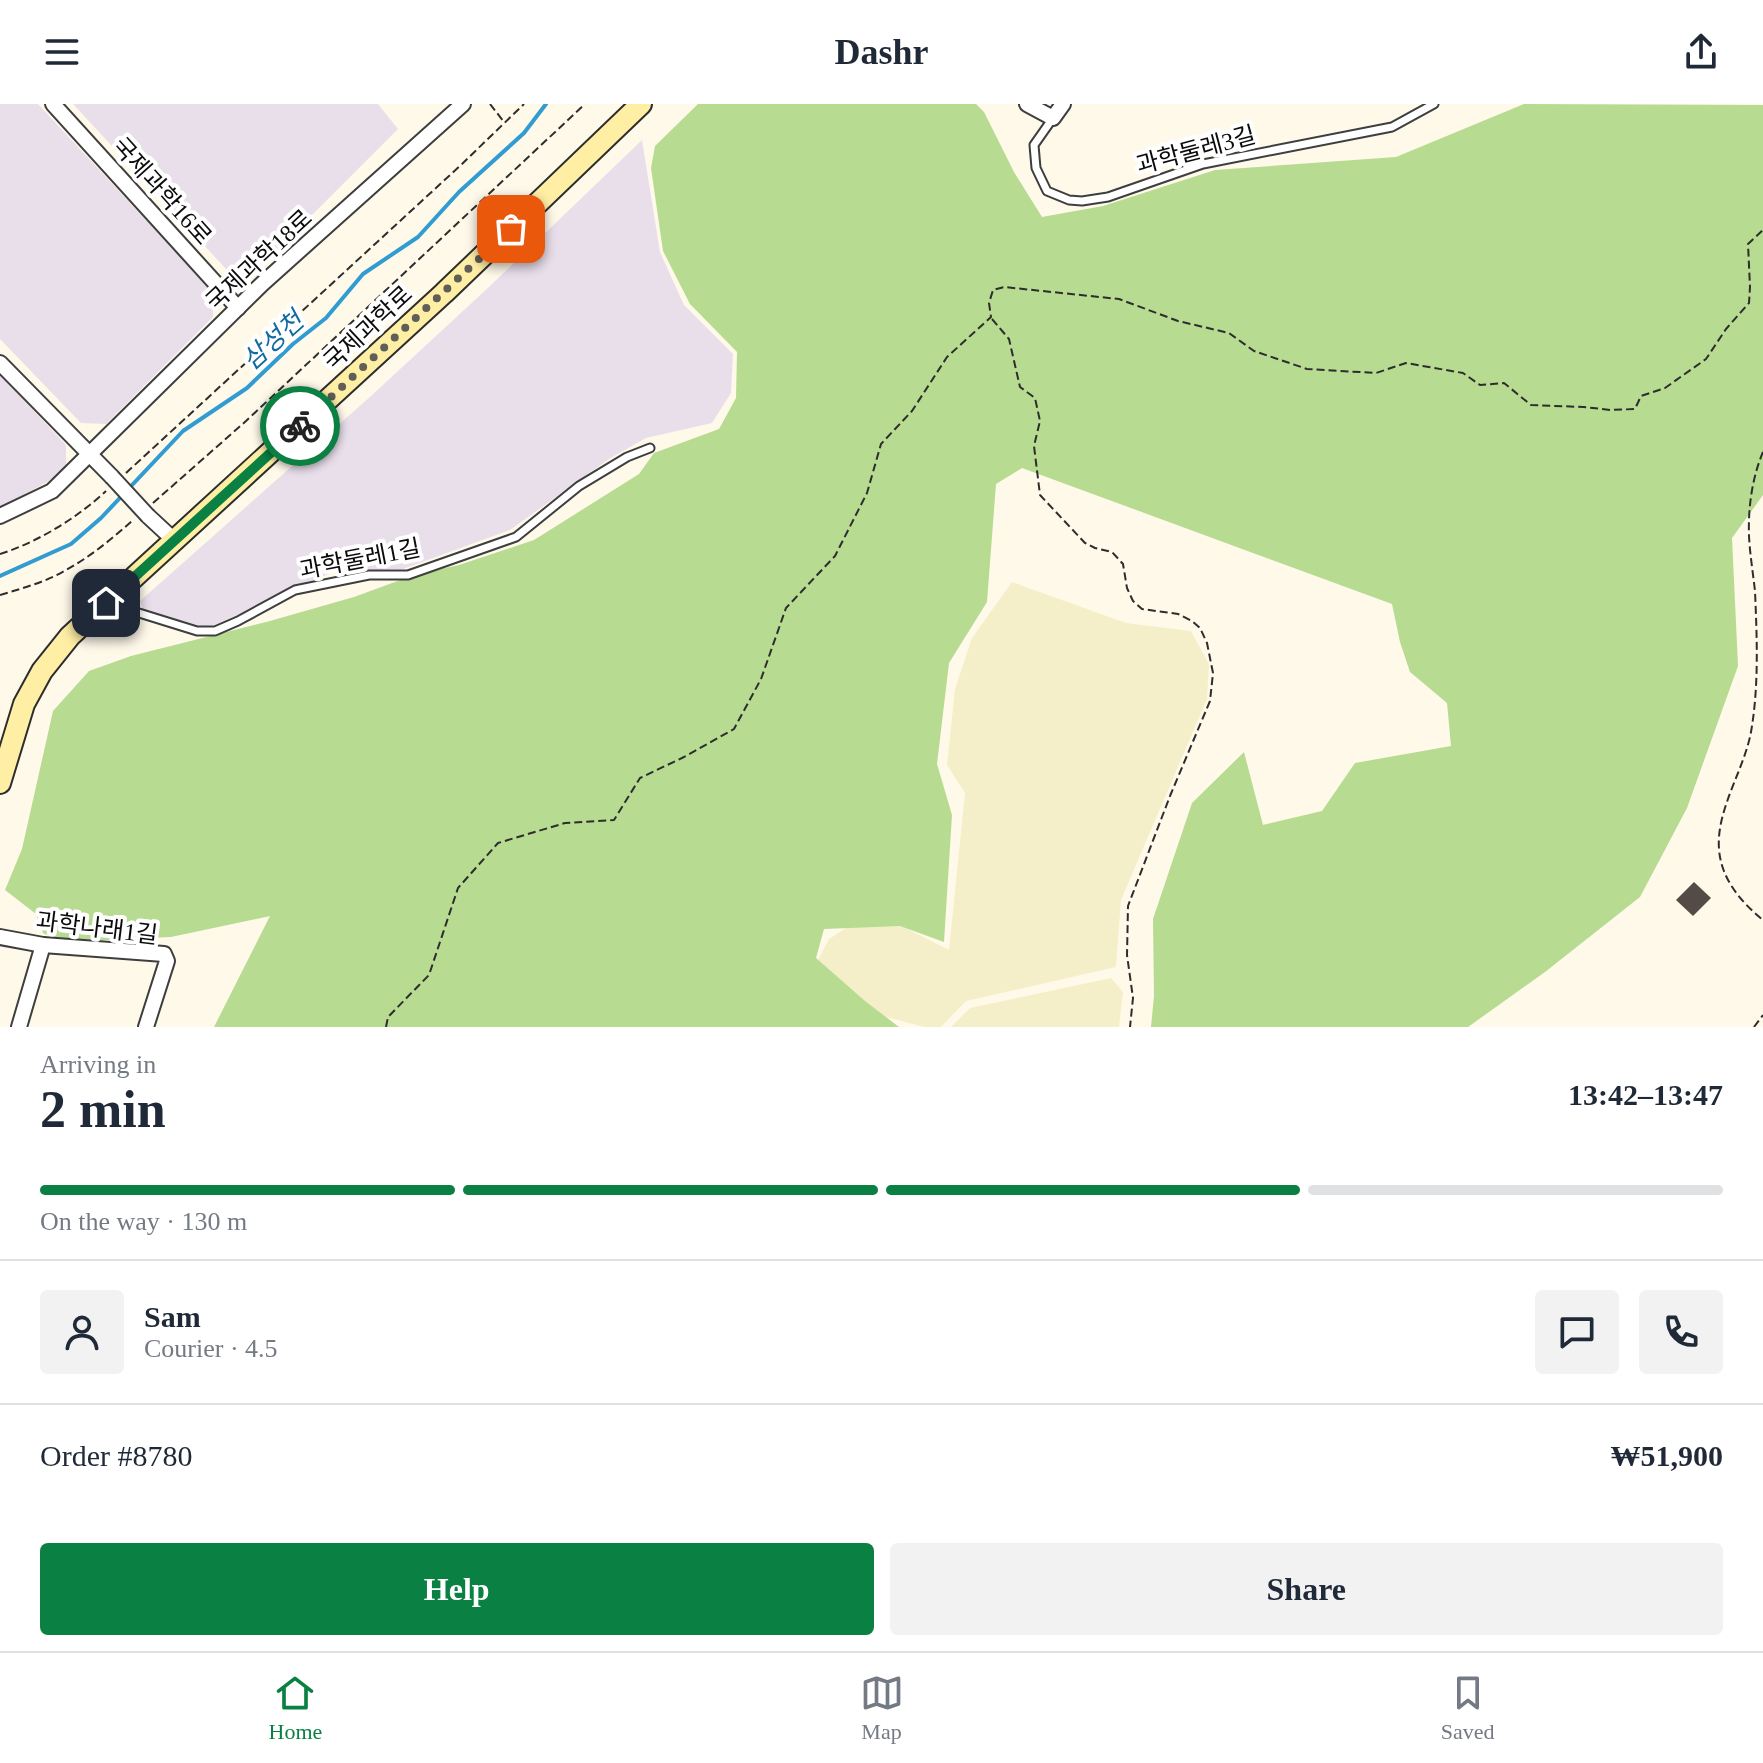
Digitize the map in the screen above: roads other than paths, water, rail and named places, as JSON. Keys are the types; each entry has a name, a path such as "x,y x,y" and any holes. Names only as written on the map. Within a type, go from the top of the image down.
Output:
{"street":[{"name":"국제과학16로","path":"53,104 238,308"},
{"name":"국제과학18로","path":"0,516 52,491 262,284 463,104"},
{"name":"국제과학로","path":"0,783 24,704 42,671 70,636 444,293 641,104"},
{"path":"1027,104 1053,118 1063,104"},
{"path":"0,363 90,454 143,515 175,541"},
{"name":"과학나래1길","path":"0,937 43,945 164,954 167,961 146,1027"},
{"path":"20,1027 43,945"}],"lane":[{"name":"과학둘레3길","path":"1053,118 1034,145 1036,168 1047,191 1069,200 1082,201 1108,197 1203,164 1392,127 1434,104"},
{"name":"과학둘레1길","path":"106,603 197,631 215,631 295,590 369,575 408,575 516,537 579,486 627,457 650,448"}],"waterway":[{"name":"삼성천","path":"0,576 71,544 101,518 183,431 247,388 293,344 326,318 363,274 418,237 459,192 524,133 546,104"}]}
